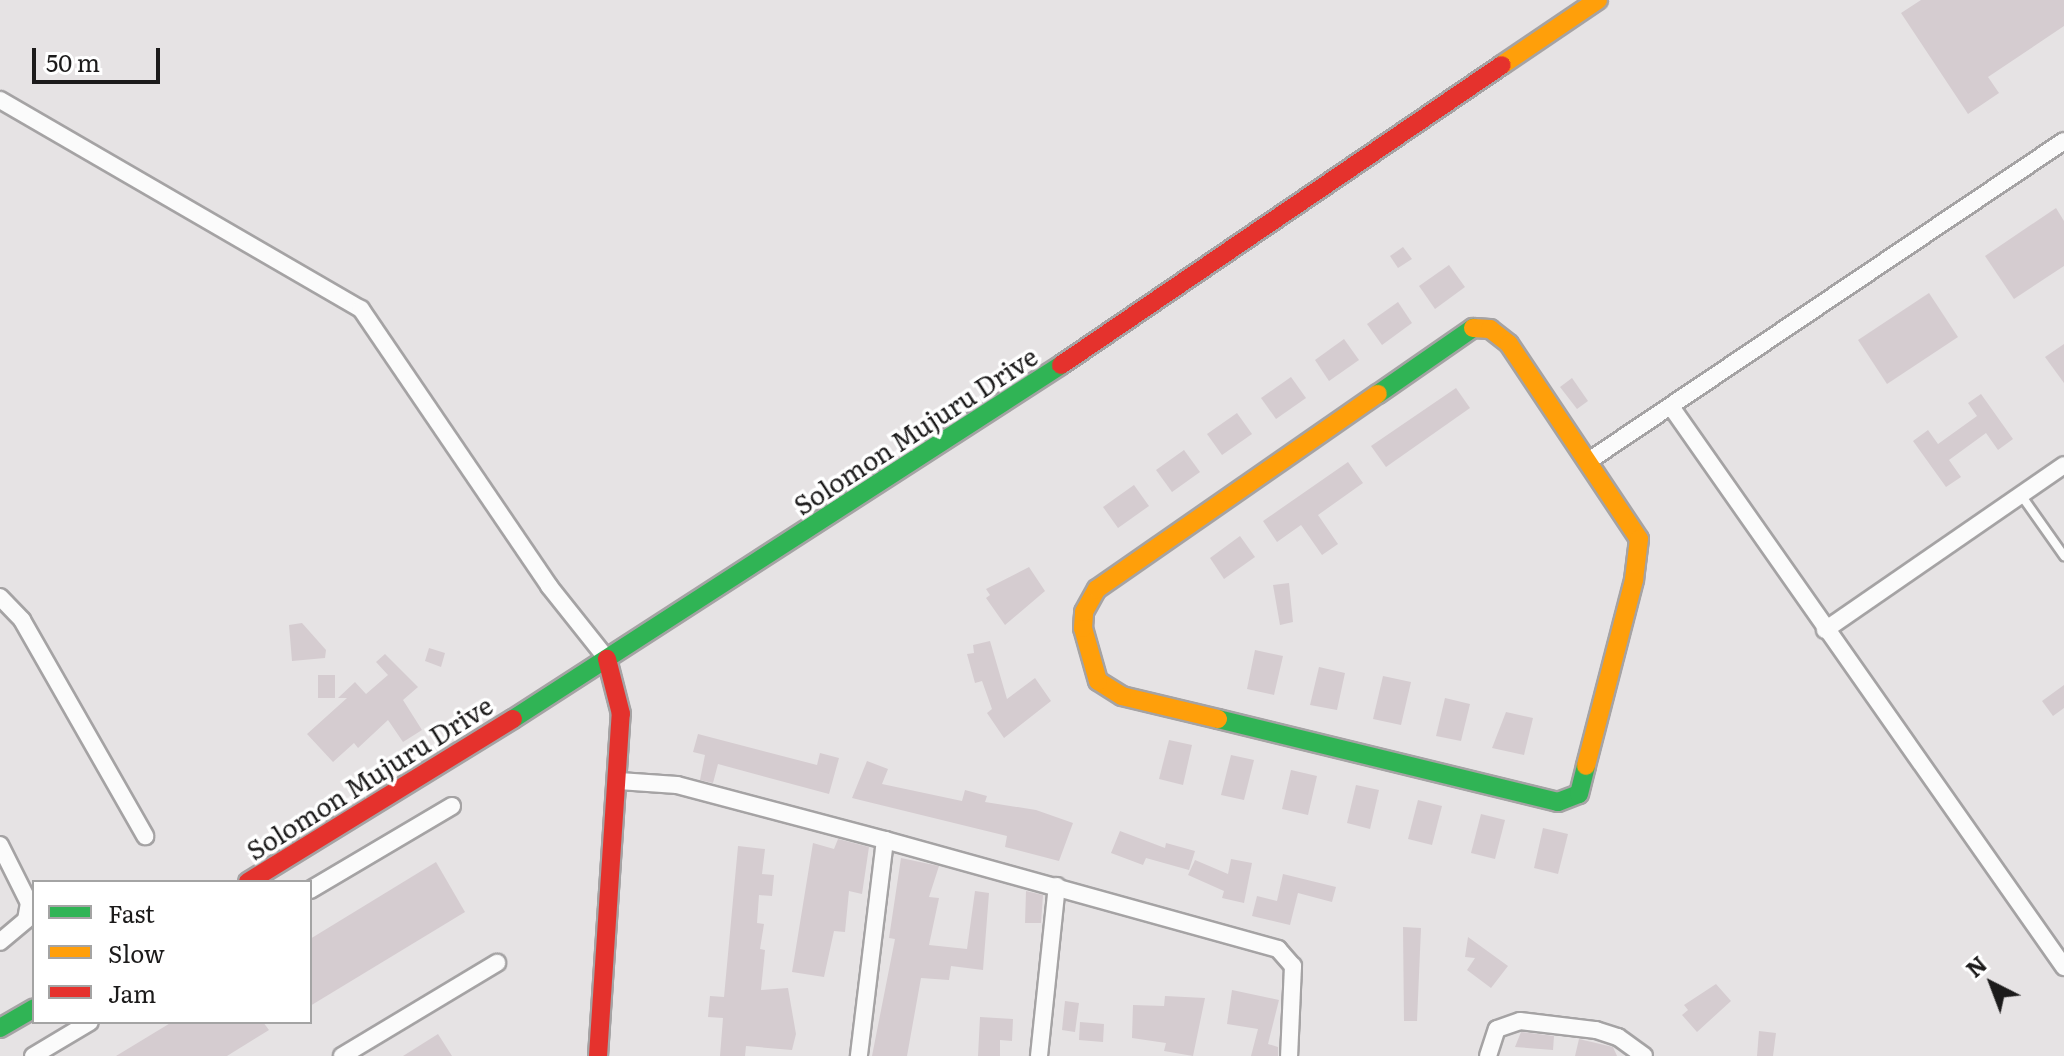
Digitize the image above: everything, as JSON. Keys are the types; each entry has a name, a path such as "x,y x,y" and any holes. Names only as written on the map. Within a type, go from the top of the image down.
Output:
{"street":[{"name":"Solomon Mujuru Drive","path":"251,880 938,448 1598,0"},
{"path":"0,100 361,309 549,586 607,659 621,714 619,781 598,1056"},
{"path":"1590,460 1672,408 2064,141"},
{"path":"1473,328 1490,329 1509,344 1590,460 1630,521 1639,553 1583,786 1567,802 1122,696 1104,687 1093,672 1083,628 1084,612 1097,589 1473,328"},
{"path":"1672,408 2064,967"},
{"path":"1825,630 2064,465"},
{"path":"0,597 22,620 145,836"},
{"path":"619,781 677,785 1057,886 1278,949 1293,966 1289,1056"},
{"path":"312,889 452,806"},
{"path":"859,1056 885,840"},
{"path":"0,845 29,903 26,920 0,942"},
{"path":"1039,1056 1057,886"},
{"path":"342,1056 497,963"},
{"path":"0,1028 32,1009"},
{"path":"1488,1056 1497,1029 1520,1021 1596,1030 1618,1037 1644,1056"},
{"path":"33,1056 87,1024"}],"lane":[{"path":"2021,495 2064,556"}],"building":[{"path":"1921,0 2064,0 2064,26 1988,77 1999,93 1968,114 1901,13"},
{"path":"2056,208 2064,221 2064,266 2014,299 1985,256"},
{"path":"1403,247 1412,259 1398,268 1390,256"},
{"path":"1449,265 1465,287 1435,309 1419,286"},
{"path":"1929,293 1958,337 1887,384 1858,340"},
{"path":"1398,302 1412,323 1382,345 1367,324"},
{"path":"1344,339 1359,360 1329,381 1315,360"},
{"path":"2064,344 2064,383 2045,357"},
{"path":"1291,377 1306,398 1276,419 1261,398"},
{"path":"1572,378 1588,401 1577,409 1560,387"},
{"path":"1456,388 1470,408 1386,467 1371,446"},
{"path":"1981,394 2013,439 1998,450 1986,433 1949,460 1961,477 1946,487 1913,441 1928,430 1938,444 1977,416 1968,403"},
{"path":"1237,413 1252,434 1222,455 1207,434"},
{"path":"1184,450 1200,472 1172,492 1156,470"},
{"path":"1348,462 1363,483 1318,515 1338,544 1322,555 1301,525 1277,542 1263,521"},
{"path":"1134,485 1149,506 1118,528 1103,507"},
{"path":"1240,536 1255,557 1224,579 1210,558"},
{"path":"1029,567 1045,591 1005,625 986,598 990,595 986,589"},
{"path":"1289,583 1293,622 1280,625 1273,585"},
{"path":"302,623 326,650 325,658 292,661 289,625"},
{"path":"990,641 1007,699 1035,678 1051,701 1004,738 987,713 992,709 982,681 975,683 967,654 974,653 973,645"},
{"path":"429,648 445,653 441,667 425,661"},
{"path":"1255,650 1283,656 1274,695 1247,689"},
{"path":"385,654 418,687 403,700 422,730 403,742 388,720 358,748 354,743 333,762 307,734 347,698 338,698 355,682 366,694 388,675 376,662"},
{"path":"1319,667 1345,673 1337,710 1310,705"},
{"path":"318,675 335,675 335,698 318,698"},
{"path":"1383,676 1411,682 1401,725 1373,719"},
{"path":"2064,685 2064,708 2053,716 2042,701"},
{"path":"1445,698 1470,704 1461,741 1436,736"},
{"path":"1506,712 1533,718 1524,755 1492,748"},
{"path":"698,734 817,765 820,753 839,758 829,794 718,764 713,783 700,780 705,755 693,752"},
{"path":"1169,740 1192,745 1183,785 1159,779"},
{"path":"1231,755 1254,760 1244,800 1221,795"},
{"path":"867,761 888,769 882,784 962,801 965,790 987,796 985,802 1036,810 1073,823 1059,861 1005,847 1007,836 852,798"},
{"path":"1291,770 1317,776 1308,815 1282,809"},
{"path":"1356,785 1379,790 1370,829 1347,823"},
{"path":"1418,800 1442,806 1432,845 1408,839"},
{"path":"1481,814 1505,820 1495,859 1471,853"},
{"path":"1543,828 1568,834 1558,874 1534,868"},
{"path":"1120,831 1165,848 1166,843 1195,851 1189,870 1146,858 1143,865 1111,853"},
{"path":"838,839 869,847 862,894 849,891 845,932 834,931 824,977 792,972 813,843 834,849"},
{"path":"738,846 765,849 762,874 774,875 772,896 759,895 757,923 764,924 760,949 765,950 761,990 788,988 796,1034 792,1050 746,1046 745,1056 720,1056 723,1018 708,1017 710,996 724,997"},
{"path":"901,858 939,866 929,897 939,898 929,945 967,949 975,891 989,893 983,970 951,966 949,980 921,978 907,1056 872,1056 895,939 889,938"},
{"path":"1231,859 1252,863 1244,903 1222,898 1224,891 1188,875 1195,860 1228,874"},
{"path":"436,862 465,912 312,1005 312,938"},
{"path":"1283,874 1336,887 1332,902 1298,893 1290,925 1252,916 1257,896 1277,901"},
{"path":"1026,891 1043,895 1041,923 1025,923"},
{"path":"1403,927 1421,928 1417,1021 1404,1021"},
{"path":"1468,937 1508,966 1491,988 1467,970 1475,958 1465,957"},
{"path":"1716,984 1731,1001 1697,1032 1682,1015 1688,1010 1684,1005"},
{"path":"1232,990 1279,1000 1268,1044 1278,1047 1278,1056 1251,1056 1258,1029 1227,1024"},
{"path":"1165,996 1205,998 1193,1056 1164,1051 1166,1043 1132,1038 1133,1005 1164,1006"},
{"path":"1065,1001 1079,1003 1075,1032 1062,1030"},
{"path":"980,1017 1013,1019 1012,1041 1000,1040 1000,1056 978,1056"},
{"path":"1080,1022 1104,1024 1103,1042 1079,1040"},
{"path":"169,1024 264,1024 269,1030 227,1056 116,1056"},
{"path":"1759,1031 1776,1033 1773,1056 1757,1056"},
{"path":"1521,1032 1554,1036 1553,1050 1515,1047"},
{"path":"438,1034 452,1056 403,1056"},
{"path":"1579,1039 1613,1047 1617,1056 1575,1056"}],"traffic: fast":[{"path":"1378,394 1473,328"},
{"path":"513,719 1061,365"},
{"path":"1218,719 1558,802 1579,794 1586,766"},
{"path":"0,1028 32,1009"}],"traffic: slow":[{"path":"1502,65 1598,0"},
{"path":"1473,328 1490,329 1509,344 1639,539 1634,580 1586,766"},
{"path":"1218,719 1122,696 1098,681 1083,628 1084,612 1097,589 1378,394"}],"traffic: jam":[{"path":"1061,365 1502,65"},
{"path":"598,1056 621,714 607,659"},
{"path":"251,880 513,719"}]}
